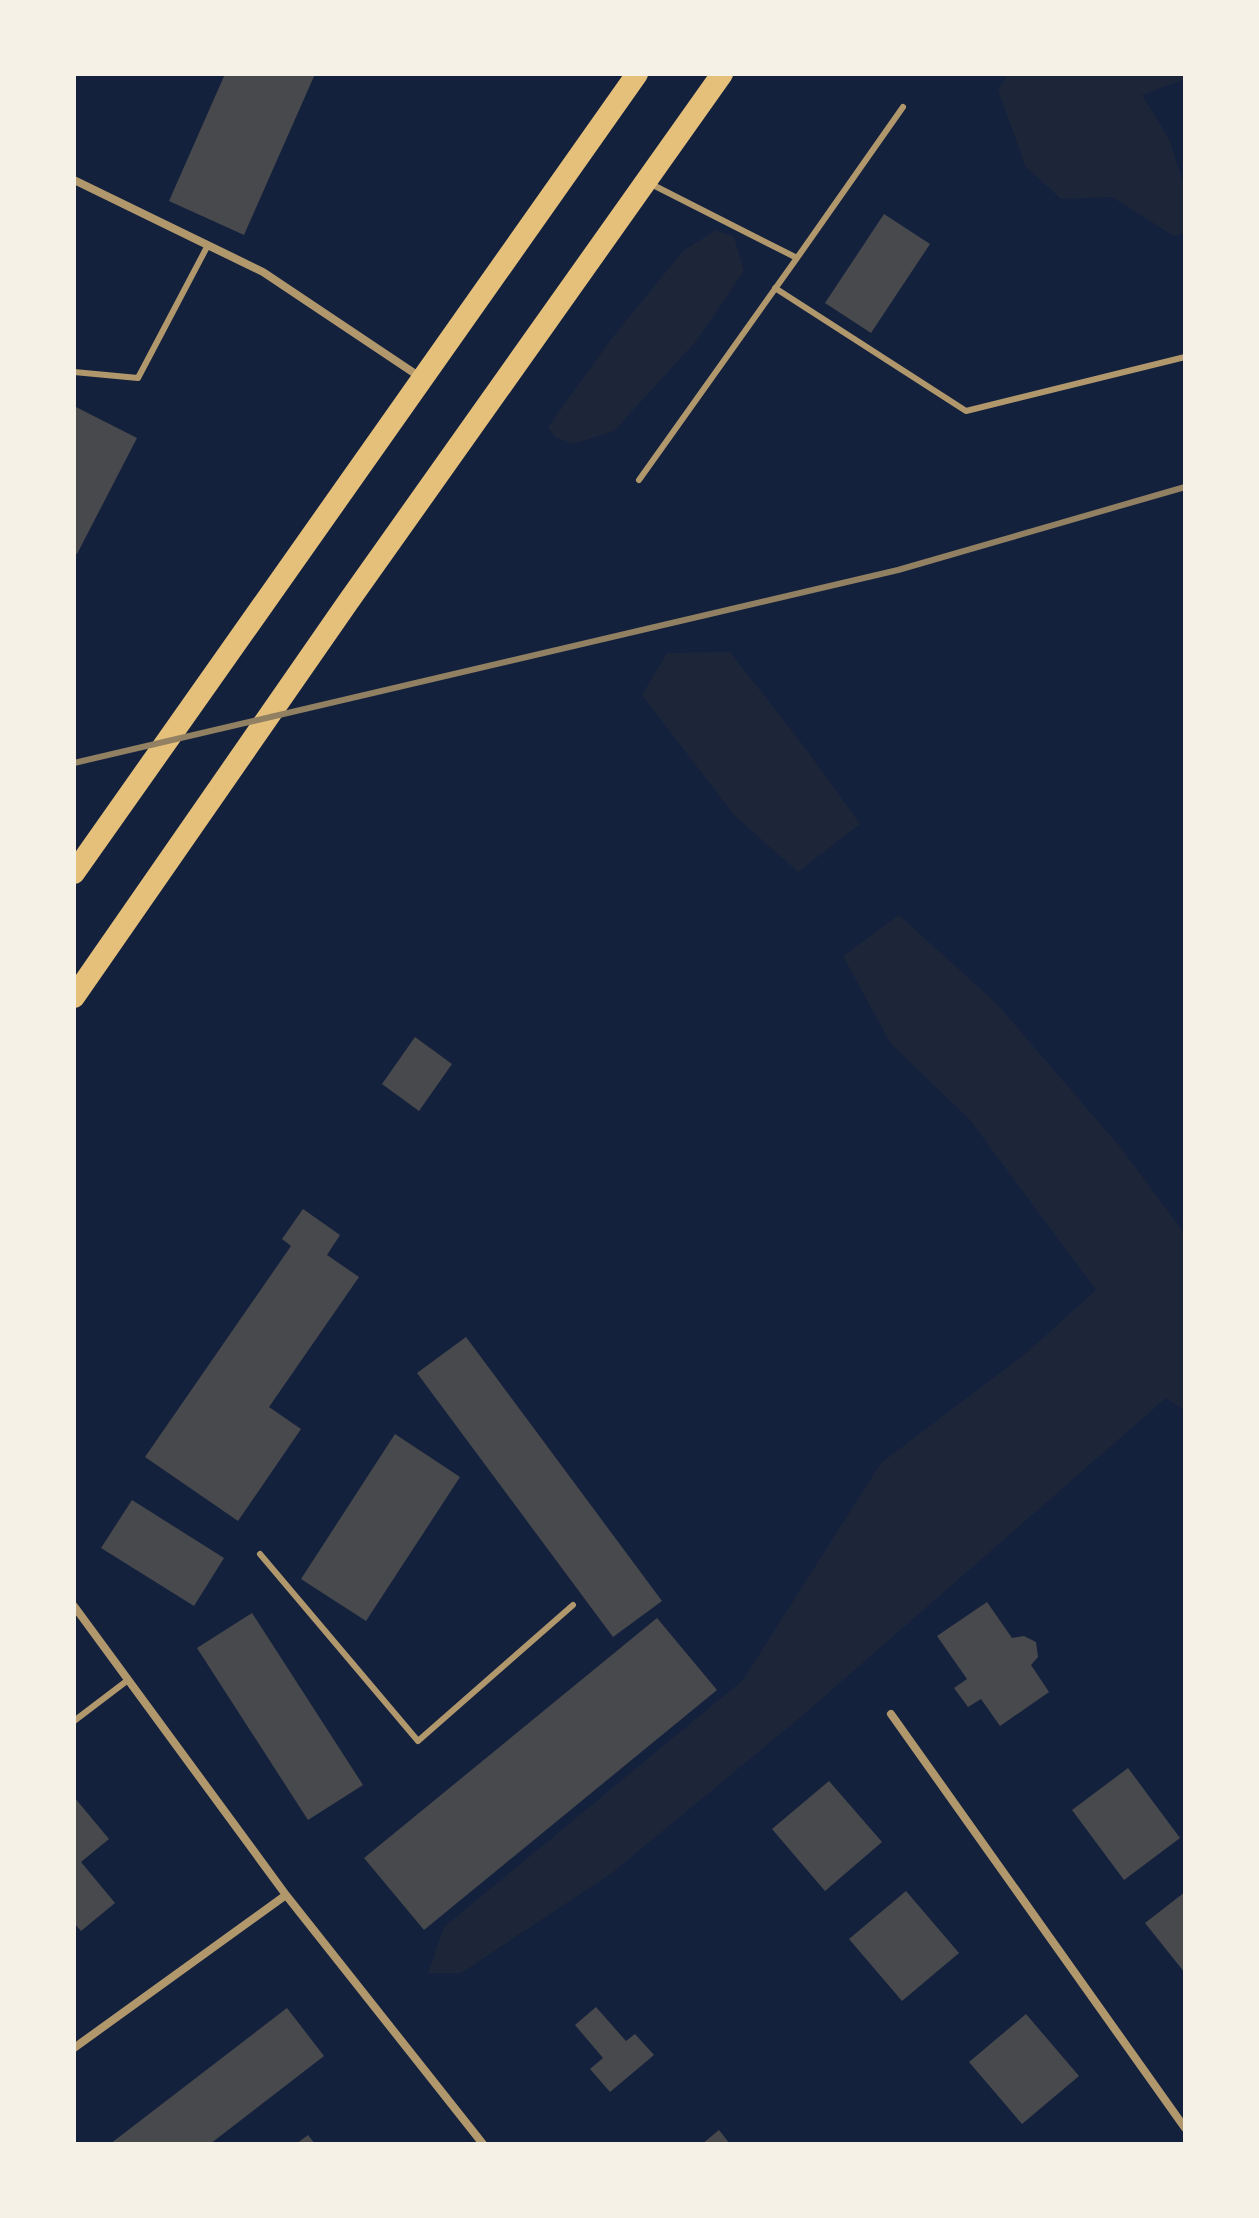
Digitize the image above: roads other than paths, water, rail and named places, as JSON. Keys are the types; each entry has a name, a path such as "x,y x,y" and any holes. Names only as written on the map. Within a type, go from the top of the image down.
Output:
{"highway":[{"path":"74,873 637,74"},
{"path":"74,997 348,602 722,74"}],"street":[{"path":"74,180 263,272 422,379"},
{"path":"74,1606 286,1895 483,2144"},
{"path":"891,1714 1185,2128"},
{"path":"74,2048 286,1895"}],"lane":[{"path":"639,480 903,107"},
{"path":"646,181 797,258"},
{"path":"74,372 138,378 208,245"},
{"path":"775,288 966,411 1185,357"},
{"path":"260,1554 418,1741 573,1605"},
{"path":"74,1721 128,1680"}],"railway":[{"path":"74,763 898,570 1185,487"}]}
